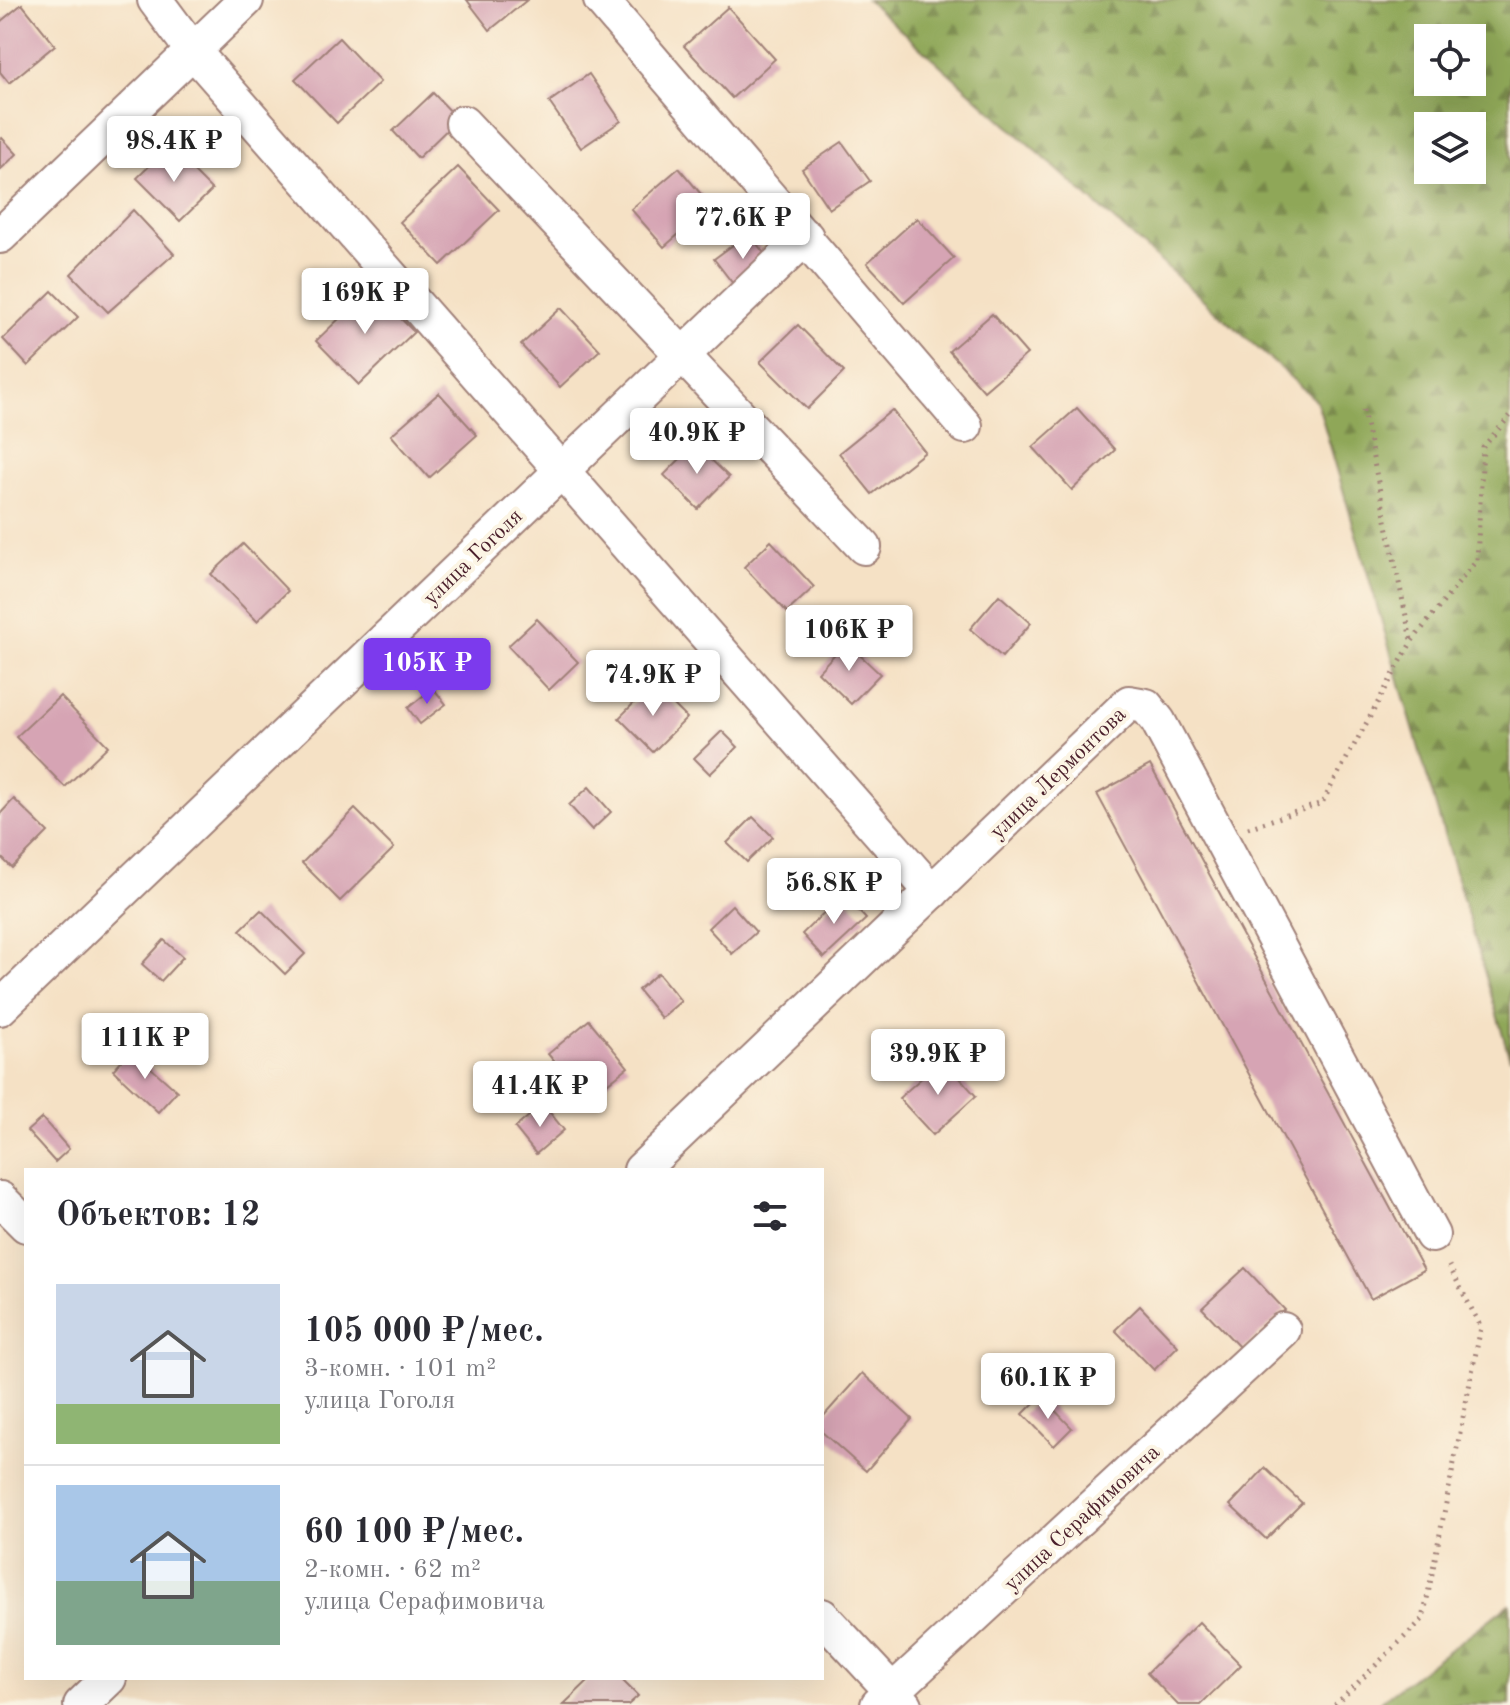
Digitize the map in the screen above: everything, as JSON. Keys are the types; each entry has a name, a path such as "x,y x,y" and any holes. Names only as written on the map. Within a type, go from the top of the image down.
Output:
{"street":[{"path":"155,0 193,51 932,892"},
{"path":"0,236 246,0"},
{"path":"601,0 965,426"},
{"path":"463,123 864,547"},
{"name":"улица Гоголя","path":"0,1008 806,237"},
{"name":"улица Лермонтова","path":"643,1168 1129,703 1146,706 1158,721 1432,1235"},
{"path":"0,1199 24,1223"},
{"name":"улица Серафимовича","path":"892,1701 1283,1330"},
{"path":"824,1618 892,1701"},
{"path":"81,1705 107,1680"}],"path":[{"path":"1363,410 1412,641"},
{"path":"1220,837 1322,803 1412,641 1477,560 1483,447 1510,416"},
{"path":"1335,1705 1423,1619 1481,1327 1432,1235"}],"green space":[{"path":"867,0 1510,0 1510,1059 1317,401"},
{"path":"1510,1604 1510,1705 1376,1705"}],"building":[{"path":"467,0 527,0 490,30"},
{"path":"22,4 55,45 9,83 0,72 0,22"},
{"path":"728,7 775,59 732,98 684,46"},
{"path":"339,38 380,82 337,123 295,79"},
{"path":"589,74 621,121 581,148 549,102"},
{"path":"433,93 458,119 418,158 393,131"},
{"path":"2,138 17,154 0,170 0,140"},
{"path":"842,142 870,181 829,209 802,169"},
{"path":"169,147 212,190 180,221 137,178"},
{"path":"458,167 499,210 441,265 400,222"},
{"path":"679,168 711,206 664,247 631,209"},
{"path":"133,210 174,254 108,312 71,274"},
{"path":"917,218 954,258 904,303 867,263"},
{"path":"749,233 771,263 737,289 714,259"},
{"path":"371,288 414,332 359,385 316,341"},
{"path":"52,291 78,317 28,366 3,339"},
{"path":"561,308 600,350 560,387 521,345"},
{"path":"992,314 1027,354 984,391 949,351"},
{"path":"798,325 844,372 807,409 760,362"},
{"path":"439,393 477,435 429,478 391,435"},
{"path":"1077,408 1115,450 1072,490 1033,447"},
{"path":"892,410 925,452 872,494 839,453"},
{"path":"695,444 729,477 698,509 664,475"},
{"path":"771,541 814,587 787,612 744,567"},
{"path":"243,544 288,591 257,621 211,574"},
{"path":"999,595 1031,623 1002,657 970,629"},
{"path":"537,619 578,662 549,690 508,646"},
{"path":"846,642 880,674 851,704 818,672"},
{"path":"653,684 687,718 653,752 619,718"},
{"path":"433,688 446,704 420,724 408,708"},
{"path":"60,696 108,746 65,787 16,737"},
{"path":"722,731 738,747 710,774 694,758"},
{"path":"1150,765 1424,1270 1371,1299 1097,794"},
{"path":"589,787 611,812 592,830 569,805"},
{"path":"14,799 48,832 12,868 0,856 0,814"},
{"path":"355,809 394,848 340,901 302,863"},
{"path":"753,817 773,837 747,862 727,843"},
{"path":"843,894 866,919 824,958 802,934"},
{"path":"732,905 756,932 732,954 708,928"},
{"path":"261,910 305,954 285,974 240,930"},
{"path":"164,940 183,957 161,981 142,964"},
{"path":"658,973 681,1001 661,1018 638,990"},
{"path":"589,1020 628,1067 587,1100 548,1054"},
{"path":"131,1050 177,1091 158,1112 113,1070"},
{"path":"943,1059 976,1096 933,1135 899,1098"},
{"path":"543,1104 564,1130 536,1154 515,1128"},
{"path":"42,1118 69,1149 55,1162 27,1131"},
{"path":"1245,1268 1285,1310 1242,1350 1202,1308"},
{"path":"1140,1306 1178,1346 1154,1370 1115,1330"},
{"path":"862,1373 912,1419 866,1471 824,1434 824,1416"},
{"path":"1041,1396 1072,1428 1054,1446 1023,1414"},
{"path":"1265,1468 1302,1503 1266,1539 1230,1505"},
{"path":"1199,1622 1241,1665 1200,1705 1178,1705 1147,1673"},
{"path":"589,1680 622,1680 638,1696 628,1705 563,1705"}]}
